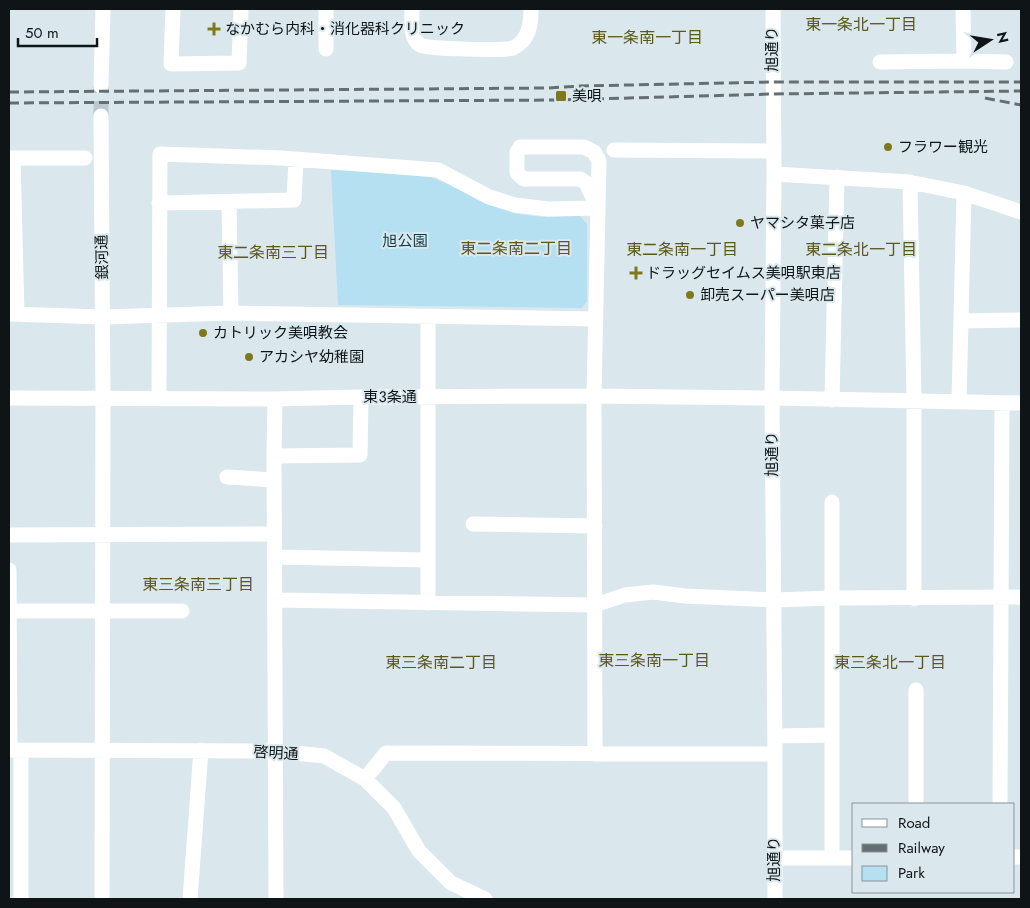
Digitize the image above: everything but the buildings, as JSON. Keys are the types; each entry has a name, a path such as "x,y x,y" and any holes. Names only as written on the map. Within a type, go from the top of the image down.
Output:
{"street":[{"path":"102,86 103,9"},
{"path":"173,9 171,64 239,64 241,9"},
{"path":"326,9 326,49"},
{"path":"412,9 412,34 419,44 430,48 487,49 513,48 521,43 530,27 531,9"},
{"name":"旭通り","path":"772,9 774,174 772,398 775,736 774,899"},
{"path":"963,9 964,62"},
{"path":"880,62 1006,62"},
{"name":"銀河通","path":"101,116 104,399 102,899"},
{"path":"595,754 594,396 596,319 599,161 594,152 584,147 520,147 516,152 517,173 524,179 580,179 586,183 598,208"},
{"path":"614,150 773,151"},
{"path":"159,399 160,154 296,160 438,170 489,197 515,205 548,209 598,208"},
{"path":"85,158 11,158 13,314 103,317 231,313 596,319"},
{"path":"160,203 229,203 294,200 296,160"},
{"path":"774,174 910,182 964,193 1021,212"},
{"path":"832,400 837,177"},
{"path":"910,182 914,402 914,599"},
{"path":"959,402 964,193"},
{"path":"229,203 231,313"},
{"path":"428,317 428,603"},
{"path":"961,321 1021,320"},
{"name":"東３条通","path":"9,398 275,400 361,397 594,396 1021,404"},
{"path":"274,456 360,454 361,397"},
{"path":"275,400 276,899"},
{"path":"1000,803 1002,403"},
{"path":"227,477 274,480"},
{"path":"832,502 832,858"},
{"path":"473,524 595,526"},
{"path":"9,535 274,534"},
{"path":"275,556 428,560"},
{"path":"9,570 13,750 21,899"},
{"path":"275,600 595,605 624,595 653,592 684,596 774,600 1021,597"},
{"path":"10,611 182,611"},
{"path":"916,690 916,803"},
{"path":"775,736 832,735"},
{"name":"啓明通","path":"13,750 275,751 324,756 365,779 394,808 419,851 451,883 484,899"},
{"path":"190,899 201,750"},
{"path":"365,779 386,753 775,754"},
{"path":"774,858 852,858"}],"green space":[{"name":"旭公園","path":"331,170 430,177 458,188 493,206 517,214 543,217 580,216 587,224 587,301 582,308 338,305"}],"tunnel":[{"path":"101,86 101,116"}],"railway":[{"path":"9,92 548,88 772,82 1021,82"},
{"path":"9,103 557,100 773,94 1021,91"},
{"path":"985,98 1021,105"}],"place":[{"name":"なかむら内科・消化器科クリニック","path":"214,29"},
{"name":"美唄","path":"561,96"},
{"name":"フラワー観光","path":"888,147"},
{"name":"ヤマシタ菓子店","path":"740,223"},
{"name":"ドラッグセイムス美唄駅東店","path":"636,273"},
{"name":"卸売スーパー美唄店","path":"690,295"},
{"name":"カトリック美唄教会","path":"203,333"},
{"name":"アカシヤ幼稚園","path":"249,357"}],"district":[{"name":"東一条北一丁目","path":"861,24"},
{"name":"東一条南一丁目","path":"647,37"},
{"name":"東二条南二丁目","path":"516,248"},
{"name":"東二条南一丁目","path":"682,249"},
{"name":"東二条北一丁目","path":"861,249"},
{"name":"東二条南三丁目","path":"273,252"},
{"name":"東三条南三丁目","path":"198,584"},
{"name":"東三条南一丁目","path":"654,660"},
{"name":"東三条南二丁目","path":"441,662"},
{"name":"東三条北一丁目","path":"890,662"}]}
